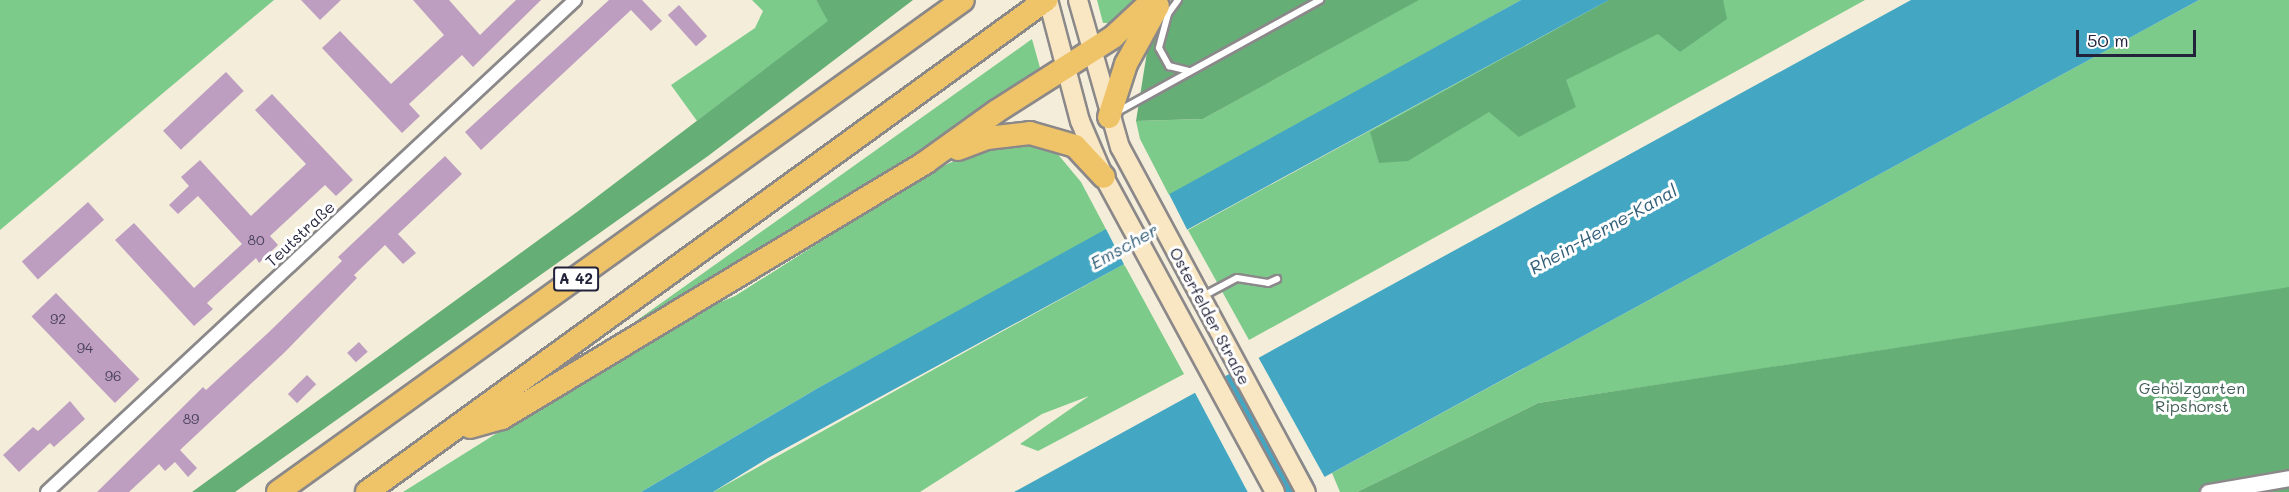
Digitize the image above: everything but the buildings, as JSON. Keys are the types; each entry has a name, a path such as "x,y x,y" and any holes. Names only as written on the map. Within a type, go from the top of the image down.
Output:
{"highway":[{"name":"A 42","path":"278,492 963,0"},
{"path":"367,492 456,431 1047,0"},
{"path":"456,431 502,418 926,162 1092,51 1153,0"},
{"path":"1109,117 1126,64 1162,0"},
{"path":"926,162 987,138 1030,133 1075,146 1108,183"}],"main road":[{"name":"Osterfelder Straße","path":"1047,0 1080,121 1108,183 1275,492"},
{"name":"Osterfelder Straße","path":"1078,0 1109,117 1135,176 1306,492"}],"street":[{"name":"Teutstraße","path":"47,492 575,0"},
{"path":"2208,492 2289,478"}],"lane":[{"path":"1178,0 1168,14 1159,48 1169,66 1189,71"},
{"path":"1109,117 1320,0"},
{"path":"1200,298 1237,278 1268,283 1277,279"}],"green space":[{"path":"0,0 274,0 0,230"},
{"path":"752,0 816,0 829,21 697,121 671,85 755,28 763,11"},
{"path":"816,0 913,0 708,156 235,492 192,492 577,212 828,21"},
{"path":"1097,0 1145,0 1110,29 1107,23 1103,23"},
{"path":"1174,0 1419,0 1203,119 1136,121 1151,27"},
{"path":"1418,0 1521,0 1170,197 1140,139 1136,121 1203,119"},
{"path":"1609,0 1865,0 1249,340 1188,230"},
{"path":"1609,0 1723,0 1727,19 1680,52 1658,34 1566,80 1576,107 1519,137 1489,112 1408,161 1379,163 1370,132"},
{"path":"2199,0 2289,0 2289,288 1538,403 1357,492 1340,492 1332,473"},
{"path":"1032,39 1042,75 638,324 636,321"},
{"path":"1020,140 1051,146 1081,182 1107,231 818,388 641,492 403,492 681,318 735,296 929,173 979,149"},
{"path":"1124,264 1184,374 1038,451 1020,444 1089,396 1042,414 920,492 713,492"},
{"name":"Gehölzgarten Ripshorst","path":"2289,287 2289,492 1357,492 1538,403"}],"water":[{"name":"Emscher","path":"1521,0 1609,0 768,458 713,492 641,492 818,388"},
{"name":"Rhein-Herne-Kanal","path":"1911,0 2199,0 1297,492 1014,492"}],"pier":[{"path":"1169,194 1189,233 1125,266 1105,227"},
{"path":"1257,355 1326,479 1315,485 1247,361"},
{"path":"1205,384 1262,492 1248,492 1194,390"}]}
